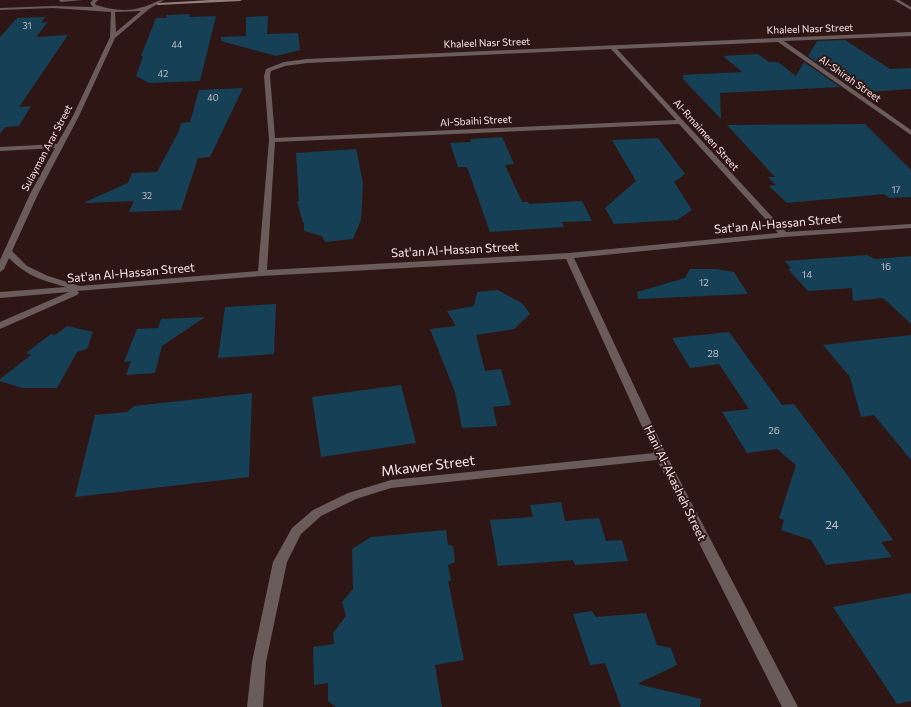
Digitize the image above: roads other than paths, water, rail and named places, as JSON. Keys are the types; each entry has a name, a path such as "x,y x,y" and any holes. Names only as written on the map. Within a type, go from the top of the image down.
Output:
{"street":[{"path":"0,4 81,0"},
{"path":"96,0 92,3 94,6 101,9"},
{"path":"0,9 53,7 113,11 148,7 160,2 240,0"},
{"path":"896,0 911,9"},
{"name":"Sulayman Arar Street","path":"0,269 34,194 60,146 113,37 148,7"},
{"name":"Sulayman Arar Street","path":"113,11 113,37"},
{"name":"Khaleel Nasr Street","path":"262,273 272,140 267,76 268,70 274,67 307,61 911,34"},
{"name":"Al-Shirah Street","path":"779,40 911,133"},
{"name":"Al-Rmaimeen Street","path":"613,48 784,235"},
{"name":"Al-Sbaihi Street","path":"272,140 680,122"},
{"path":"0,149 60,146"},
{"name":"Sat'an Al-Hassan Street","path":"0,295 262,273 569,256 784,235 911,226"},
{"path":"8,252 24,268 45,278 83,289"},
{"name":"Hani Al-Akasheh Street","path":"569,256 661,456 790,707"},
{"path":"0,326 83,289"},
{"name":"Mkawer Street","path":"255,707 259,662 280,562 296,531 317,513 352,496 392,484 661,456"}]}
